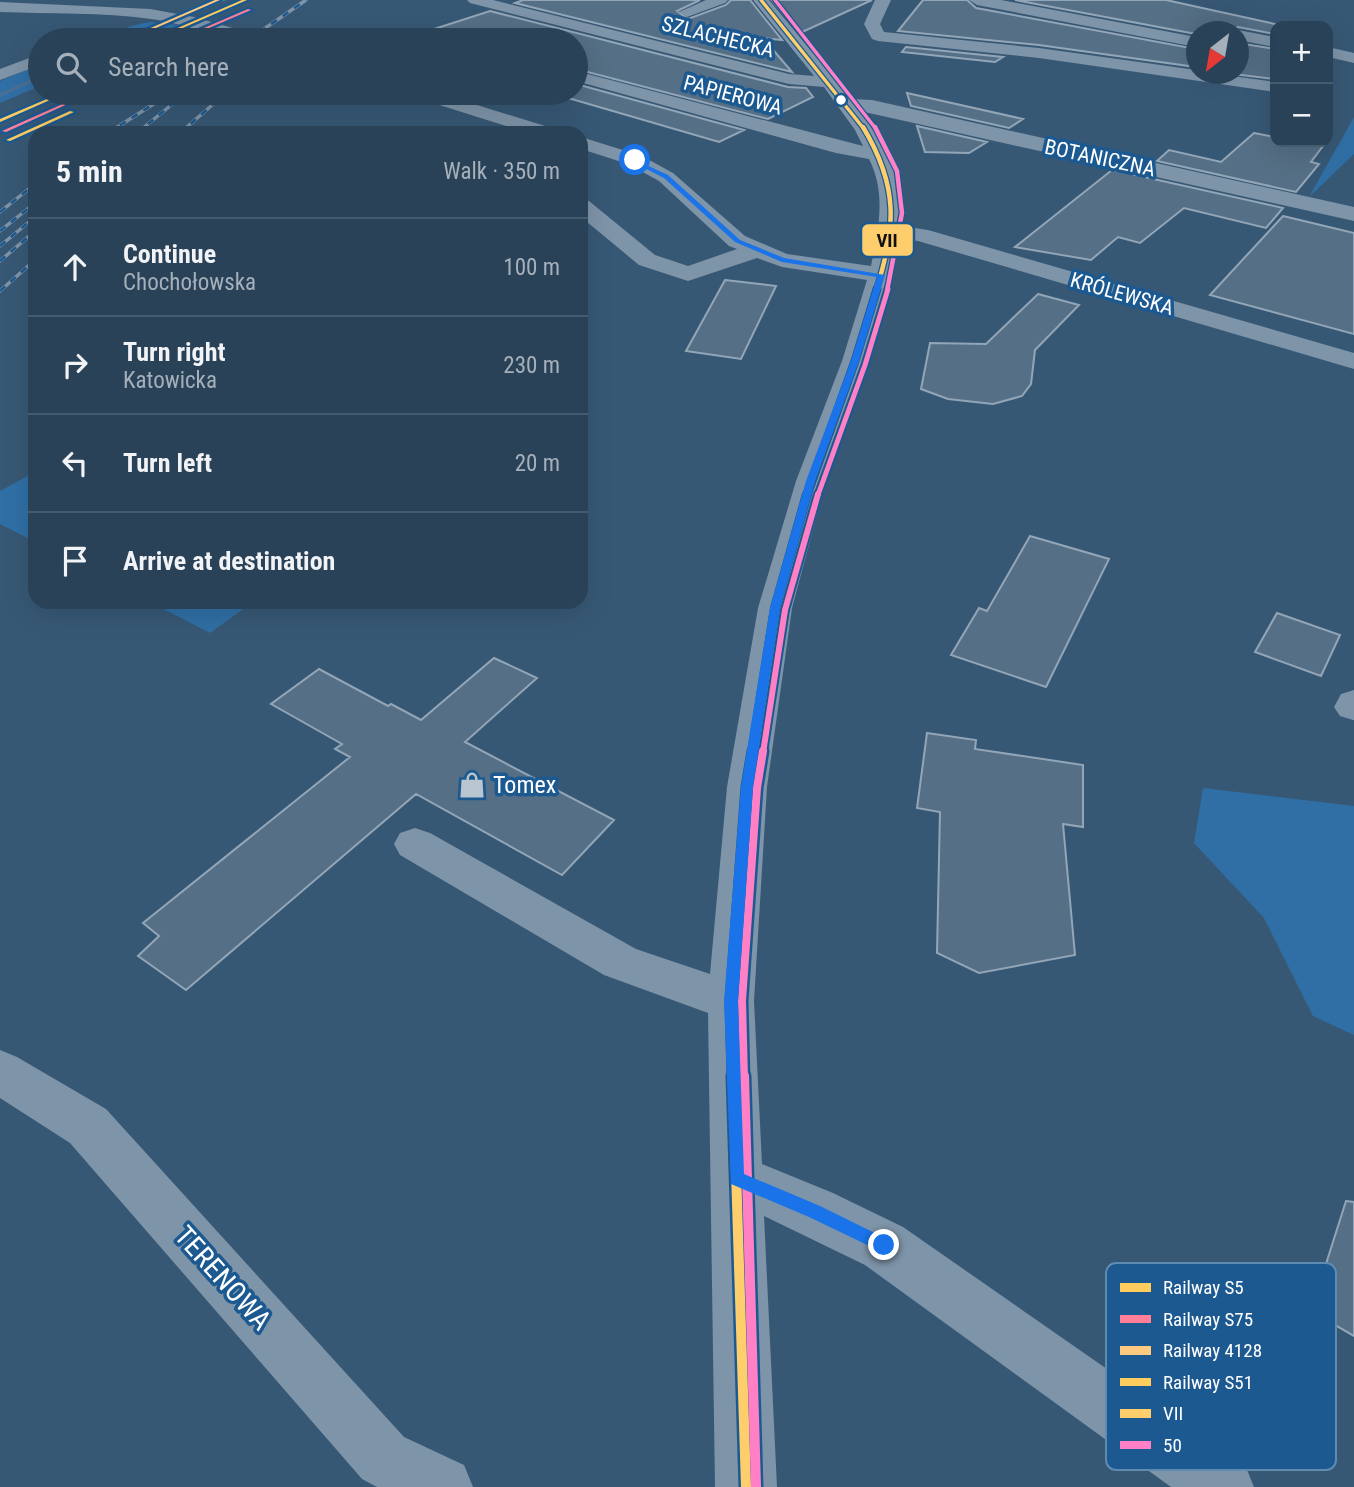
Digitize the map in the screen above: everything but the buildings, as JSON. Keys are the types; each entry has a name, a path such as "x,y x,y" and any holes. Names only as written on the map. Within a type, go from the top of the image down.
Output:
{"street":[{"path":"43,0 41,1 122,12"},
{"name":"SZLACHECKA","path":"475,0 586,28"},
{"path":"687,12 720,0"},
{"path":"746,1487 731,1001 747,787 775,608 811,481 855,361 881,275 892,213 887,174 879,155 838,93 761,0"},
{"path":"883,0 872,24 878,36 1040,53 1270,86"},
{"path":"977,0 1186,40"},
{"path":"1061,0 1186,25"},
{"path":"150,14 173,5"},
{"path":"0,7 150,14 214,28"},
{"name":"SZLACHECKA","path":"588,28 838,93"},
{"path":"1249,37 1270,41"},
{"path":"1249,52 1270,56"},
{"path":"1333,53 1354,58"},
{"path":"0,75 28,64"},
{"name":"PAPIEROWA","path":"588,79 843,149 879,155"},
{"name":"BOTANICZNA","path":"838,93 872,106 1354,215"},
{"path":"460,105 526,126"},
{"path":"588,145 635,160 666,177 737,241 782,260 881,275"},
{"path":"588,212 647,260 688,274 758,250"},
{"name":"KRÓLEWSKA","path":"890,231 920,235 1354,361"},
{"path":"415,844 620,962 731,1001"},
{"name":"TERENOWA","path":"0,1072 88,1126 383,1458 442,1487"},
{"path":"737,1179 814,1211 884,1245 1106,1403"},
{"path":"1199,1470 1223,1487"}],"shaded area":[{"path":"149,22 181,25 174,28 126,28"},
{"path":"28,69 28,91 0,103 0,81"},
{"path":"1354,117 1354,154 1309,197"},
{"path":"28,476 28,538 0,524 0,491"},
{"path":"164,609 243,609 210,633"},
{"path":"1203,788 1354,806 1354,1035 1313,1016 1264,918 1194,843"}],"waterway":[{"path":"191,13 224,0"},
{"path":"155,28 167,23"},
{"path":"0,95 28,82"}],"railway":[{"path":"265,28 306,0"},
{"path":"119,126 152,105"},
{"path":"146,126 171,105"},
{"path":"188,126 212,105"},
{"path":"0,212 28,190"},
{"path":"0,231 28,209"},
{"path":"0,246 28,223"},
{"path":"0,261 28,237"},
{"path":"0,291 28,266"}],"rail line":[{"name":"4128","path":"153,28 218,0"},
{"name":"S5","path":"180,28 245,0"},
{"name":"S75","path":"206,28 249,10"},
{"name":"S5","path":"0,121 37,105"},
{"name":"S75","path":"4,131 63,105"},
{"name":"S51","path":"40,126 72,112"},
{"name":"S51","path":"8,140 28,131"}],"transit line":[{"name":"VII","path":"746,1487 731,1001 747,787 775,608 811,481 855,361 881,275 892,213 887,174 864,129 761,0"},
{"name":"50","path":"756,1487 742,1001 757,788 785,610 821,484 865,365 891,278 902,213 897,171 873,123 775,0"}],"place":[{"name":"Tomex","path":"472,785"}],"route":[{"path":"635,160 666,177 737,241 782,260 881,275 855,361 811,481 775,608 747,787 731,1001 737,1179 814,1211 884,1245"}]}
